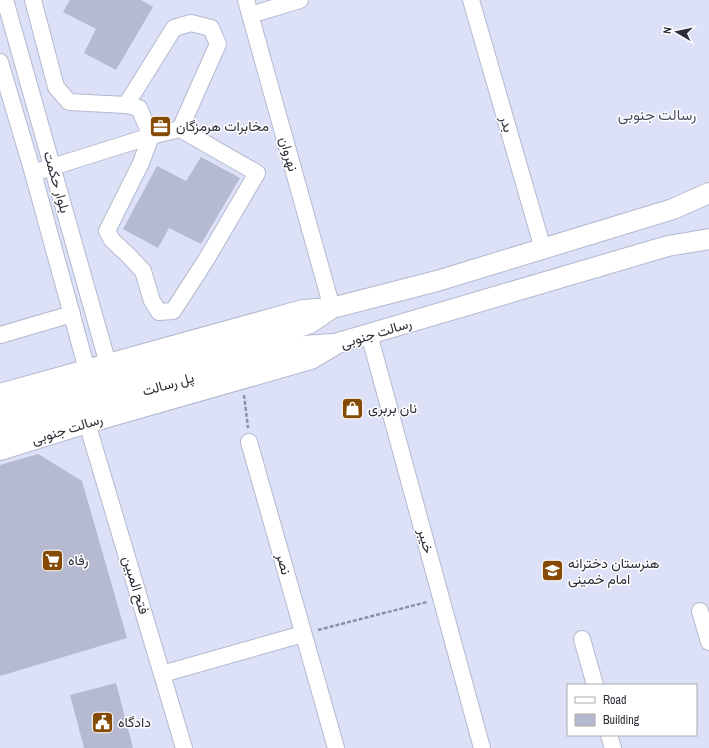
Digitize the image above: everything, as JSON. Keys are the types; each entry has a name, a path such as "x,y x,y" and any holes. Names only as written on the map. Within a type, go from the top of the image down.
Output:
{"main road":[{"path":"0,394 303,310 332,308 437,281 673,209 709,194"},
{"path":"684,204 698,204 709,208"},
{"name":"رسالت جنوبی","path":"0,450 87,423 312,359 338,344 369,334 668,246 707,237"},
{"name":"پل رسالت","path":"0,434 281,342 332,308"},
{"name":"پل رسالت","path":"0,414 170,364 281,342 304,346 338,344"}],"street":[{"name":"بلوار حکمت","path":"5,0 108,364"},
{"path":"32,0 56,87 69,102 126,105 139,108 151,136 141,163 107,231 112,240 143,271 152,300 159,312 172,311 206,260 257,173 180,129 151,136 34,173"},
{"path":"248,8 300,0"},
{"name":"بدر","path":"471,0 543,249"},
{"name":"نهروان","path":"248,8 332,308"},
{"path":"126,105 174,28 191,23 211,28 218,44 180,129"},
{"name":"بلوار حکمت","path":"0,62 34,173 87,370"},
{"path":"0,335 72,314"},
{"name":"خیبر","path":"369,334 482,748"},
{"name":"فتح المبین","path":"87,423 184,748"},
{"name":"نصر","path":"249,442 336,748"},
{"path":"700,611 709,642"},
{"path":"162,674 303,634"},
{"path":"582,639 595,684"},
{"path":"609,736 613,748"}],"path":[{"path":"243,378 249,442"},
{"path":"303,634 441,598"}],"building":[{"path":"70,0 141,0 153,7 116,70 84,53 96,29 63,12"},
{"path":"201,157 240,178 201,244 169,228 158,248 123,229 157,166 186,181"},
{"name":"رفاه","path":"38,454 82,481 127,638 0,676 0,465"},
{"name":"دادگاه","path":"116,683 133,748 84,748 70,695"}],"place":[{"name":"مخابرات هرمزگان","path":"160,126"},
{"name":"نان بربری","path":"353,408"},
{"name":"رفاه","path":"52,560"},
{"name":"هنرستان دخترانه امام خمینی","path":"553,571"},
{"name":"دادگاه","path":"102,722"}],"district":[{"name":"رسالت جنوبی","path":"657,114"}]}
